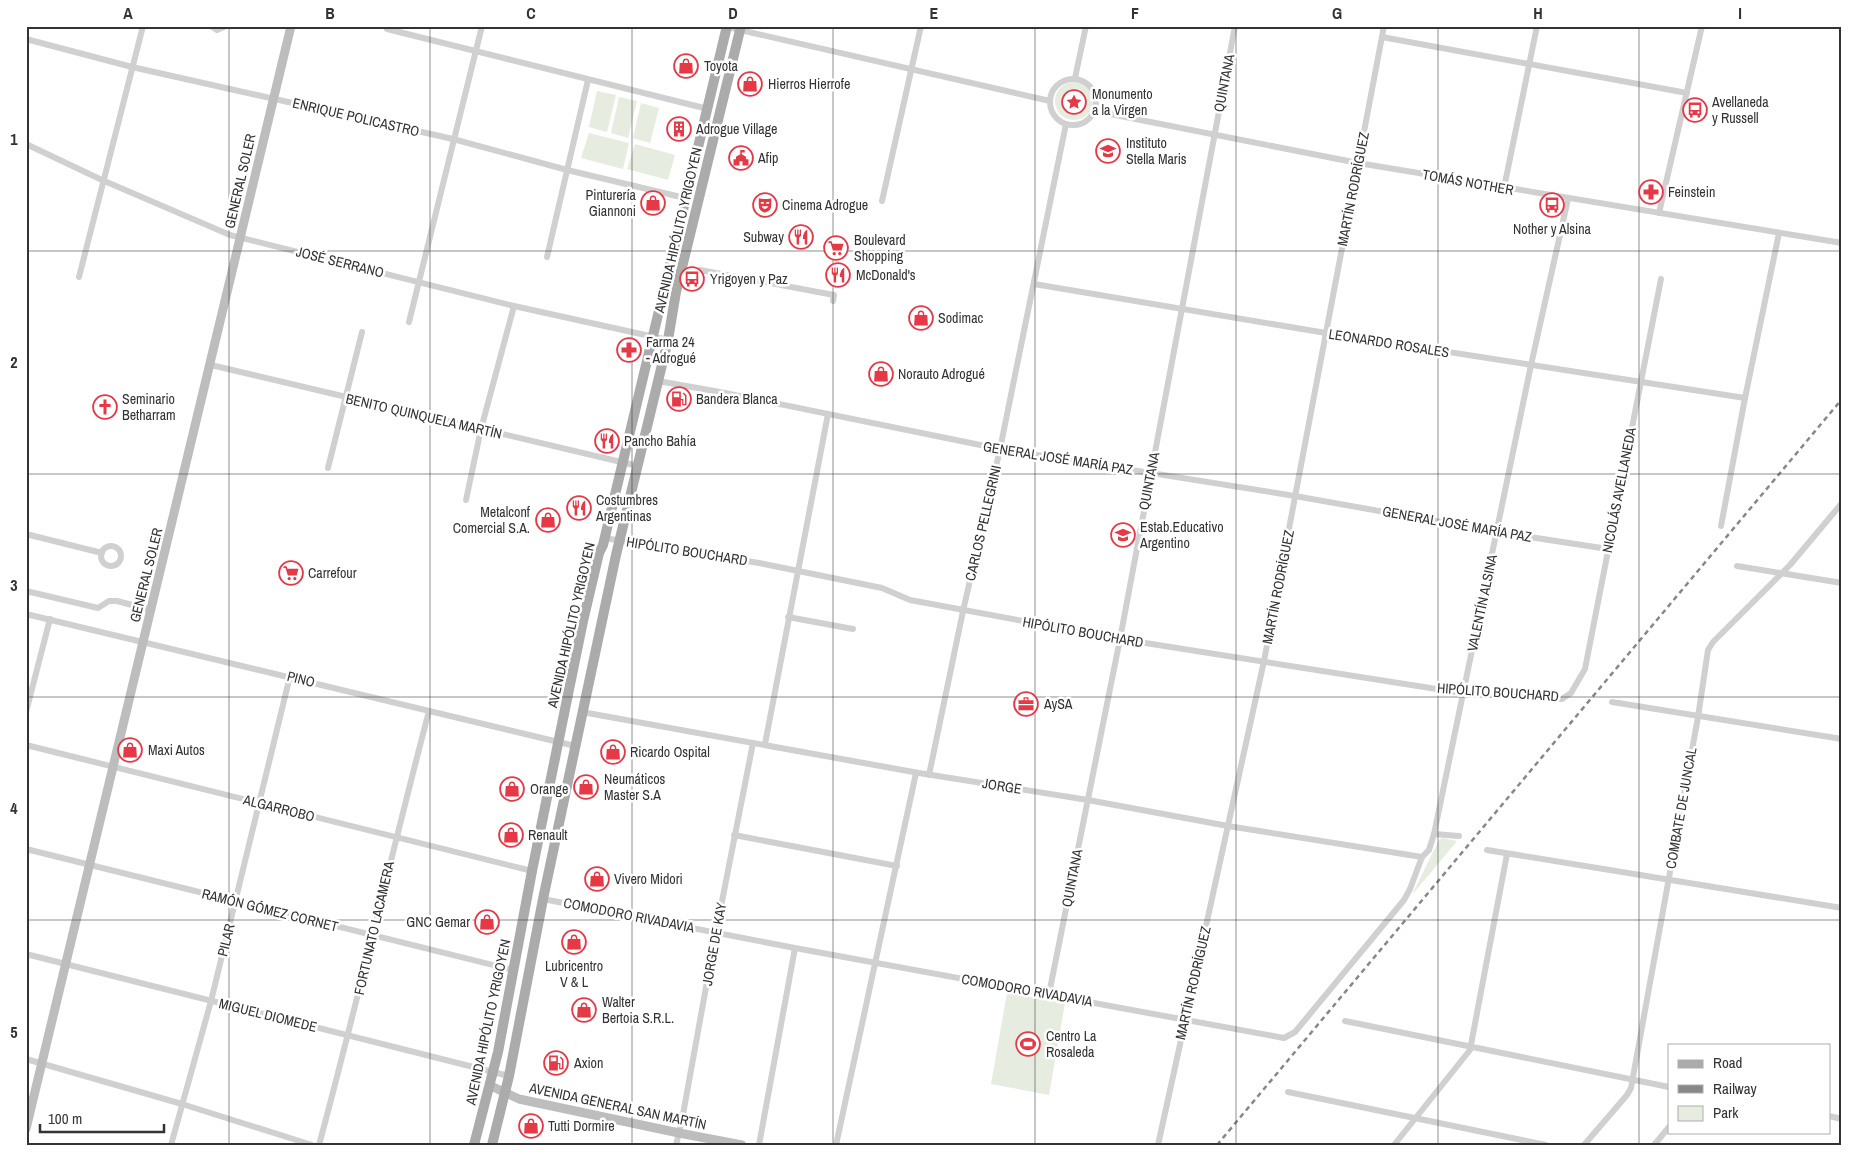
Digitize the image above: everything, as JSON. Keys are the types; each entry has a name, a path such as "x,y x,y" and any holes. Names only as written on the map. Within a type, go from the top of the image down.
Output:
{"main road":[{"name":"AVENIDA HIPÓLITO YRIGOYEN","path":"474,1145 491,1086 532,871 583,621 727,26"},
{"name":"AVENIDA HIPÓLITO YRIGOYEN","path":"492,1145 509,1076 543,899 620,540 668,340 676,292 741,28"}],"street":[{"path":"79,277 102,180 143,26"},
{"path":"211,26 217,30 226,26"},
{"name":"GENERAL SOLER","path":"26,1130 112,767 211,366 291,26"},
{"path":"409,322 482,26"},
{"path":"727,26 1050,101"},
{"path":"882,201 921,26"},
{"path":"1075,78 1086,26"},
{"name":"QUINTANA","path":"1049,994 1120,639 1235,26"},
{"name":"MARTÍN RODRÍGUEZ","path":"1158,1145 1264,661 1384,26"},
{"path":"1504,188 1537,26"},
{"path":"1659,213 1702,26"},
{"path":"387,30 708,109"},
{"path":"1382,37 1687,93"},
{"name":"ENRIQUE POLICASTRO","path":"26,39 132,67 453,139 567,170 685,198"},
{"path":"1075,78 1081,79 1092,86 1097,98 1095,111 1092,117 1080,124 1066,124 1054,115 1050,101 1051,93 1060,82 1075,78"},
{"path":"547,257 588,80"},
{"name":"TOMÁS NOTHER","path":"1095,111 1358,163 1842,243"},
{"name":"CARLOS PELLEGRINI","path":"930,775 963,611 1000,449 1066,124"},
{"name":"JOSÉ SERRANO","path":"26,144 219,232 514,306 668,340"},
{"name":"VALENTÍN ALSINA","path":"1422,857 1429,850 1434,834 1531,366 1568,199"},
{"path":"1721,526 1779,233"},
{"path":"700,270 834,294 833,302"},
{"name":"NICOLÁS AVELLANEDA","path":"1566,697 1582,677 1585,669 1661,279"},
{"name":"LEONARDO ROSALES","path":"1034,284 1326,334 1745,398"},
{"path":"466,500 481,429 514,306"},
{"path":"328,468 344,397 362,332"},
{"name":"BENITO QUINQUELA MARTÍN","path":"211,366 638,466"},
{"name":"GENERAL JOSÉ MARÍA PAZ","path":"658,381 1000,449 1296,496 1497,532 1608,548"},
{"path":"765,744 828,414"},
{"name":"COMBATE DE JUNCAL","path":"1584,1145 1628,1095 1633,1080 1710,646 1782,573 1842,503"},
{"path":"26,534 102,553"},
{"name":"HIPÓLITO BOUCHARD","path":"604,538 759,563 882,588 910,600 1120,639 1462,693 1562,699 1566,697"},
{"path":"1737,566 1842,583"},
{"path":"26,591 98,608 109,601 117,601 151,610"},
{"name":"PINO","path":"26,614 575,746"},
{"path":"788,617 853,629"},
{"path":"26,712 50,619"},
{"name":"PILAR","path":"172,1145 211,1001 290,676"},
{"path":"1612,702 1842,739"},
{"name":"FORTUNATO LACAMERA","path":"319,1145 349,1035 396,836 429,711"},
{"name":"JORGE","path":"582,712 916,773 1088,800 1228,826 1422,857"},
{"name":"JORGE DE KAY","path":"676,1145 753,743"},
{"name":"ALGARROBO","path":"26,745 532,871"},
{"path":"836,1145 916,773"},
{"path":"1434,834 1459,836"},
{"path":"734,835 897,866"},
{"name":"RAMÓN GÓMEZ CORNET","path":"26,849 513,970"},
{"path":"1487,850 1842,908"},
{"path":"1394,1145 1468,1055 1507,854"},
{"name":"COMODORO RIVADAVIA","path":"543,899 1279,1038 1292,1035 1404,900 1422,857"},
{"path":"759,1145 795,948"},
{"name":"MIGUEL DIOMEDE","path":"26,954 509,1076"},
{"path":"1345,1021 1668,1087"},
{"path":"26,1060 182,1104 312,1145"},
{"name":"AVENIDA GENERAL SAN MARTÍN","path":"491,1086 519,1099 742,1145"},
{"path":"1288,1092 1415,1120 1546,1145"},
{"path":"1654,1145 1668,1128"}],"green space":[{"path":"1074,82 1088,87 1093,101 1088,115 1074,120 1060,115 1055,101 1060,87"},
{"path":"597,91 616,95 607,132 589,127"},
{"path":"619,97 637,101 628,138 611,133"},
{"path":"641,103 659,108 650,143 633,138"},
{"path":"589,133 629,143 623,169 581,158"},
{"path":"635,144 675,155 668,180 627,169"},
{"path":"1442,838 1457,841 1412,895 1439,840"},
{"name":"Centro La Rosaleda","path":"1007,993 1065,1003 1049,1095 991,1084"}],"railway":[{"path":"1217,1145 1842,399"}],"place":[{"name":"Toyota","path":"686,66"},
{"name":"Hierros Hierrofe","path":"750,84"},
{"name":"Monumento a la Virgen","path":"1074,102"},
{"name":"Avellaneda y Russell","path":"1695,110"},
{"name":"Adrogue Village","path":"679,129"},
{"name":"Instituto Stella Maris","path":"1108,151"},
{"name":"Afip","path":"741,158"},
{"name":"Feinstein","path":"1651,192"},
{"name":"Pinturería Giannoni","path":"653,203"},
{"name":"Cinema Adrogue","path":"765,205"},
{"name":"Nother y Alsina","path":"1552,205"},
{"name":"Subway","path":"801,237"},
{"name":"Boulevard Shopping","path":"836,248"},
{"name":"McDonald's","path":"838,275"},
{"name":"Yrigoyen y Paz","path":"692,279"},
{"name":"Sodimac","path":"921,318"},
{"name":"Farma 24 - Adrogué","path":"629,350"},
{"name":"Norauto Adrogué","path":"881,374"},
{"name":"Bandera Blanca","path":"679,399"},
{"name":"Seminario Betharram","path":"105,407"},
{"name":"Pancho Bahía","path":"607,441"},
{"name":"Costumbres Argentinas","path":"579,508"},
{"name":"Metalconf Comercial S.A.","path":"548,520"},
{"name":"Estab.Educativo Argentino","path":"1123,535"},
{"name":"Carrefour","path":"291,573"},
{"name":"AySA","path":"1026,704"},
{"name":"Maxi Autos","path":"130,750"},
{"name":"Ricardo Ospital","path":"613,752"},
{"name":"Neumáticos Master S.A","path":"586,787"},
{"name":"Orange","path":"512,789"},
{"name":"Renault","path":"511,835"},
{"name":"Vivero Midori","path":"597,879"},
{"name":"GNC Gemar","path":"487,922"},
{"name":"Lubricentro V & L","path":"574,942"},
{"name":"Walter Bertoia S.R.L.","path":"584,1010"},
{"name":"Centro La Rosaleda","path":"1028,1044"},
{"name":"Axion","path":"556,1063"},
{"name":"Tutti Dormire","path":"531,1126"}]}
